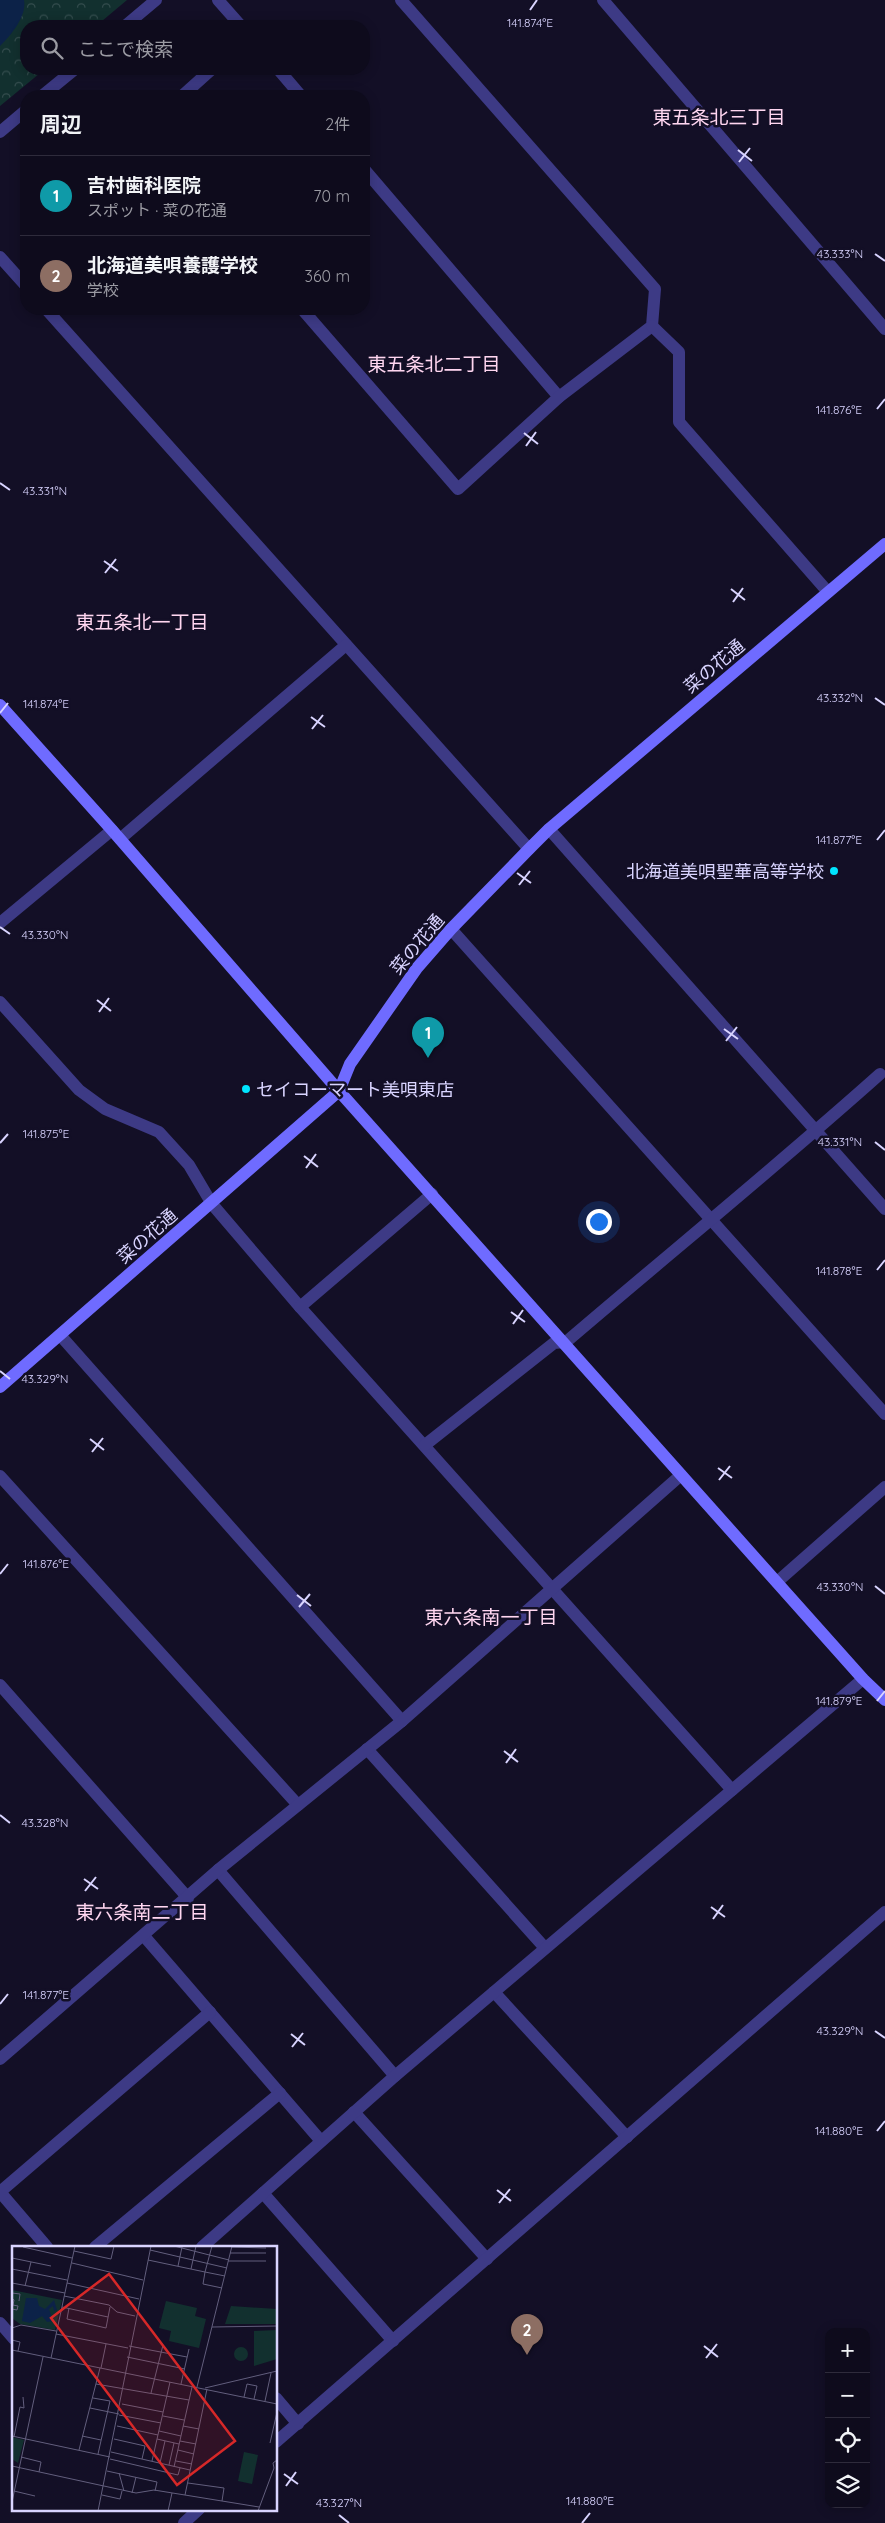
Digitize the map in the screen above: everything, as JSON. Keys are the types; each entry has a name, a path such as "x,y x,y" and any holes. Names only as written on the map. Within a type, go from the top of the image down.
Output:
{"street":[{"path":"132,20 156,0"},
{"path":"218,0 236,20"},
{"path":"307,315 458,489 559,397 652,326 655,289 401,0"},
{"path":"603,0 885,330"},
{"path":"49,90 67,75"},
{"path":"189,90 205,75"},
{"path":"283,75 296,90"},
{"path":"0,132 20,115"},
{"path":"370,176 559,397"},
{"path":"0,257 20,279"},
{"path":"51,315 529,849"},
{"path":"652,326 679,352 679,422 828,592"},
{"name":"菜の花通","path":"0,1387 212,1204 339,1091 350,1064 417,968 451,928 549,829 885,544"},
{"path":"0,923 116,834 346,644"},
{"path":"0,705 116,834 339,1091 566,1342 863,1678 885,1700"},
{"path":"549,829 885,1209"},
{"path":"451,928 885,1414"},
{"path":"0,1002 79,1090 105,1109 159,1132 189,1165 212,1204 300,1307 426,1445 732,1790"},
{"path":"426,1445 554,1343 566,1342 710,1218 815,1132 880,1074"},
{"path":"300,1307 432,1194"},
{"path":"60,1335 402,1721"},
{"path":"0,2059 188,1898 218,1870 402,1721 681,1474"},
{"path":"0,1476 298,1805"},
{"path":"777,1582 885,1488"},
{"path":"203,2246 395,2076 863,1678"},
{"path":"0,1685 188,1898"},
{"path":"367,1749 545,1948"},
{"path":"218,1870 395,2076"},
{"path":"278,2440 885,1912"},
{"path":"144,1936 321,2141"},
{"path":"494,1992 627,2137"},
{"path":"45,2246 0,2192 210,2012"},
{"path":"96,2246 280,2093"},
{"path":"354,2112 487,2259"},
{"path":"263,2192 393,2341"},
{"path":"0,2323 12,2337"},
{"path":"278,2400 298,2424"},
{"path":"184,2523 198,2510"}],"green space":[{"path":"0,0 127,0 103,20 20,20 20,75 38,75 0,106"}],"water":[{"path":"0,0 24,0 21,19 0,46"}],"place":[{"name":"北海道美唄聖華高等学校","path":"834,871"},
{"name":"吉村歯科医院","path":"428,1058"},
{"name":"セイコーマート美唄東店","path":"246,1089"},
{"name":"北海道美唄養護学校","path":"527,2355"}],"district":[{"name":"東五条北三丁目","path":"719,117"},
{"name":"東五条北二丁目","path":"434,364"},
{"name":"東五条北一丁目","path":"142,622"},
{"name":"東六条南一丁目","path":"491,1617"},
{"name":"東六条南二丁目","path":"142,1912"}]}
